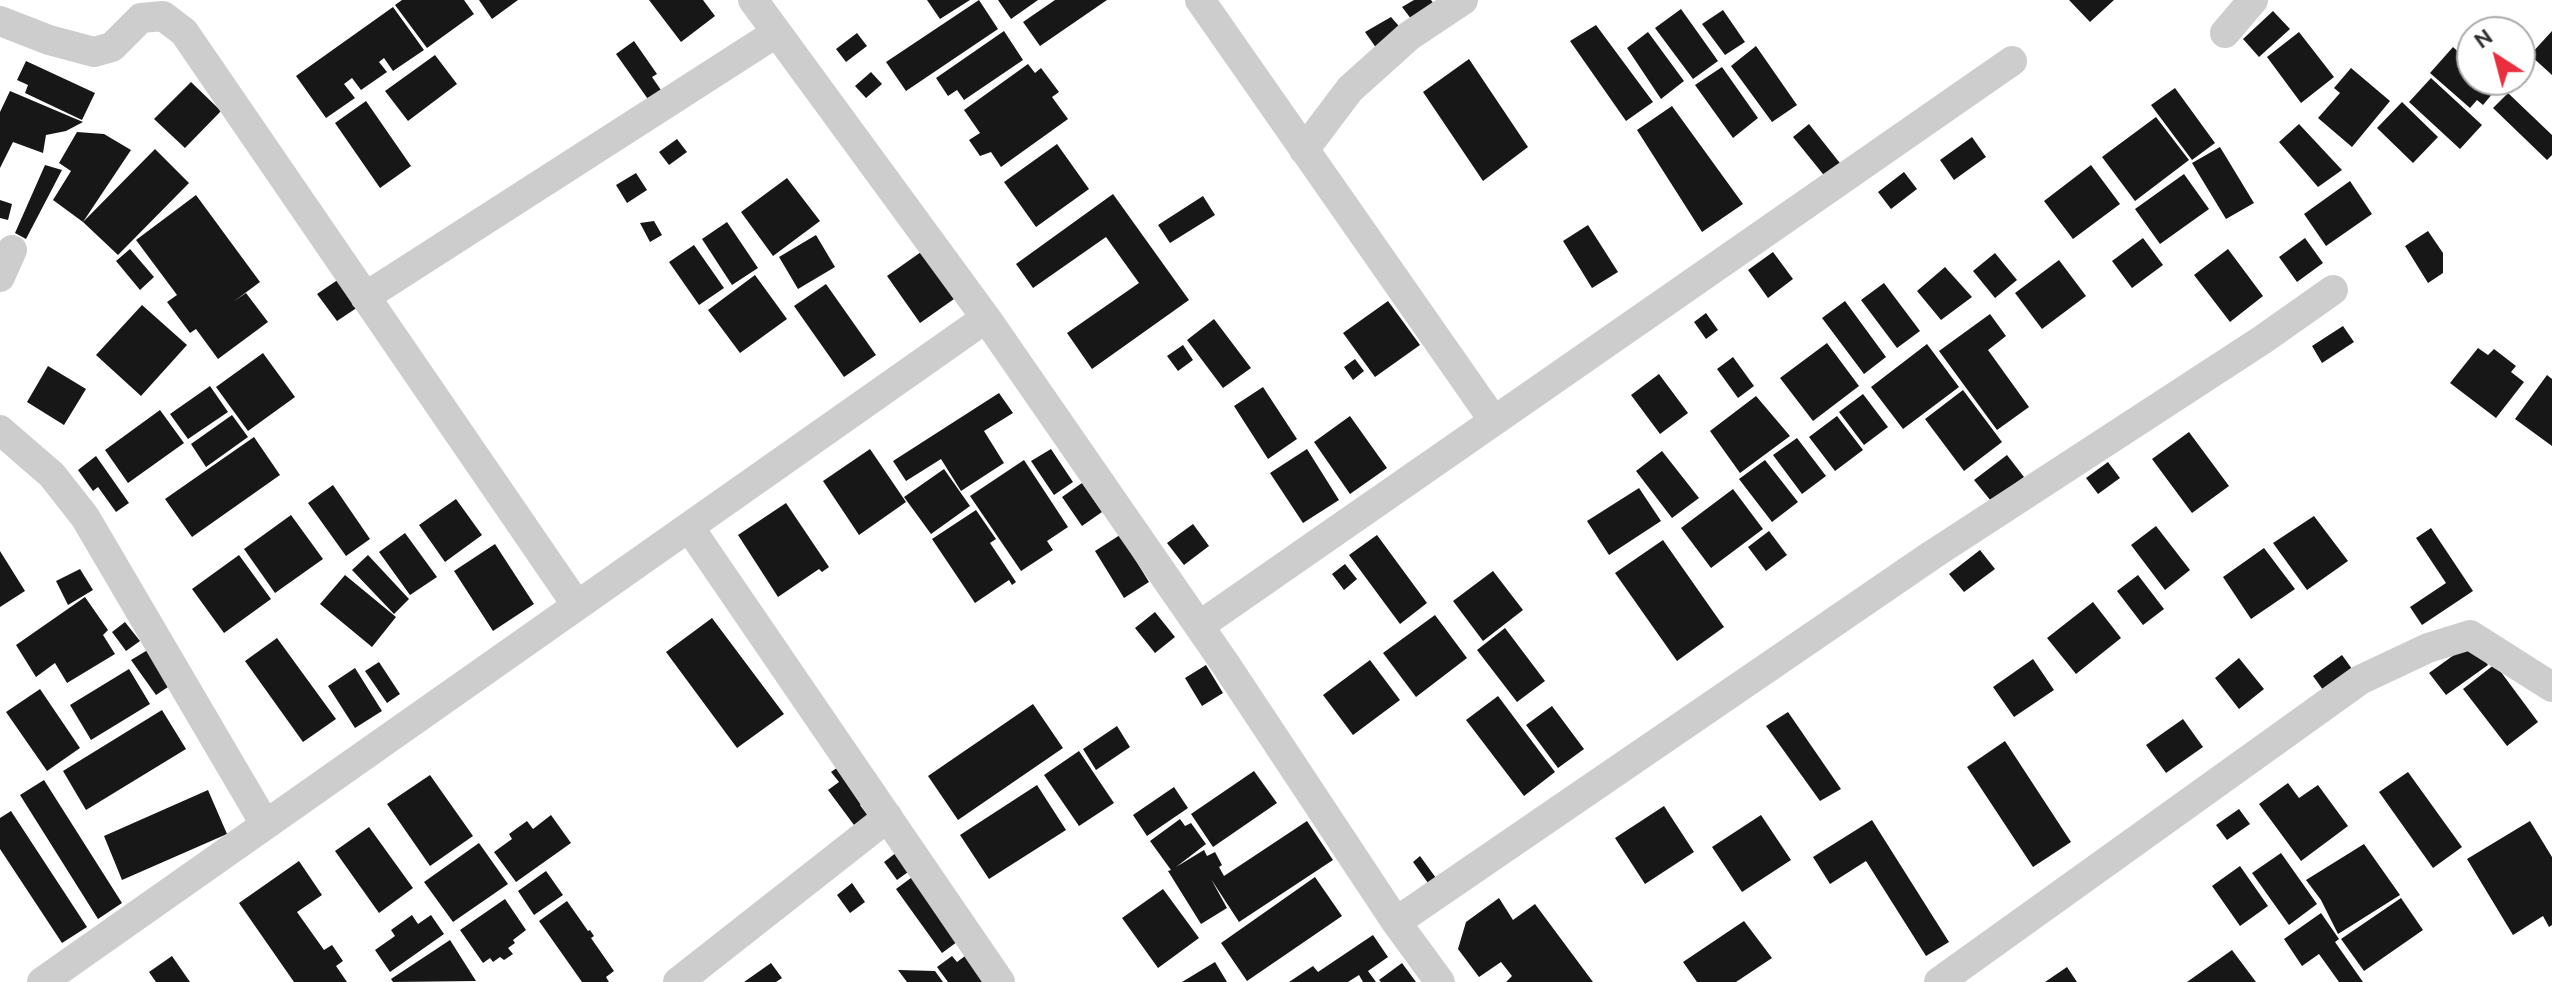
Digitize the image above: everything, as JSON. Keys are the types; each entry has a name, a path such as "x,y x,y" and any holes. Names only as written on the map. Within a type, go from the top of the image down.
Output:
{"street":[{"path":"753,0 986,318 1199,626 1396,922 1440,982"},
{"path":"1200,0 1494,421"},
{"path":"1304,150 1350,89 1409,36 1463,0"},
{"path":"2225,33 2253,0"},
{"path":"0,21 49,40 94,52 112,47 141,18 163,16 184,32 576,604"},
{"path":"365,297 776,33"},
{"path":"1199,626 2012,61"},
{"path":"1396,922 1932,555 2333,290"},
{"path":"42,982 986,318"},
{"path":"0,430 52,475 85,517 265,824"},
{"path":"689,527 1000,982"},
{"path":"1939,982 2360,680 2428,648 2470,635 2552,687"},
{"path":"678,982 888,817"}],"building":[{"path":"402,0 464,0 474,14 427,48 395,5"},
{"path":"479,0 518,0 492,19"},
{"path":"649,0 703,0 715,16 681,42"},
{"path":"927,0 970,0 940,19"},
{"path":"979,0 998,29 906,91 886,62"},
{"path":"998,0 1038,0 1011,19"},
{"path":"1055,0 1107,0 1040,46 1023,22"},
{"path":"1414,0 1431,0 1438,10 1415,24 1402,7"},
{"path":"2069,0 2114,0 2090,22"},
{"path":"393,7 424,50 393,71 384,58 379,62 387,72 361,90 352,78 344,84 355,98 326,118 296,76"},
{"path":"1681,9 1718,61 1693,79 1655,28"},
{"path":"1723,10 1745,42 1725,55 1702,24"},
{"path":"2273,11 2290,29 2259,57 2243,39"},
{"path":"1391,17 1405,33 1379,52 1365,32"},
{"path":"1596,25 1653,102 1626,121 1570,41"},
{"path":"1004,31 1023,60 964,100 957,90 948,96 936,78"},
{"path":"2552,31 2552,75 2536,60 2536,48"},
{"path":"1648,32 1684,81 1661,99 1627,48"},
{"path":"2299,32 2334,77 2301,103 2267,57"},
{"path":"857,33 867,46 846,62 836,49"},
{"path":"634,41 657,74 652,77 663,93 650,102 616,54"},
{"path":"1756,46 1797,105 1772,122 1731,66"},
{"path":"2453,47 2456,50 2456,96 2430,73"},
{"path":"435,55 457,84 408,121 385,91"},
{"path":"1469,59 1528,147 1483,181 1423,92"},
{"path":"26,61 95,93 82,120 25,93 28,85 17,80"},
{"path":"1028,64 1035,73 1041,68 1059,92 1052,97 1068,119 1001,167 991,152 980,156 969,140 980,133 964,110"},
{"path":"1722,67 1758,118 1733,138 1695,85"},
{"path":"2351,68 2390,101 2352,147 2318,118 2340,93 2334,88"},
{"path":"871,72 882,84 866,98 855,86"},
{"path":"2431,78 2482,125 2460,149 2409,102"},
{"path":"191,82 221,111 185,148 154,119"},
{"path":"2175,88 2215,143 2192,160 2151,105"},
{"path":"10,91 83,122 66,131 46,135 43,153 13,142 0,168 0,112"},
{"path":"2456,96 2490,96 2483,105 2477,100 2470,108"},
{"path":"2505,96 2511,96 2552,135 2552,155 2547,160 2493,108"},
{"path":"366,101 411,166 380,188 335,123"},
{"path":"2402,102 2438,137 2413,163 2377,128"},
{"path":"1672,106 1743,204 1702,232 1637,130"},
{"path":"2156,117 2189,160 2135,201 2102,157"},
{"path":"1809,124 1843,167 1827,179 1793,137"},
{"path":"2299,124 2342,170 2318,187 2279,142"},
{"path":"77,132 104,134 131,150 83,222 53,200 71,171 59,163"},
{"path":"1972,137 1986,157 1954,180 1940,160"},
{"path":"677,139 687,152 669,165 659,152"},
{"path":"1057,144 1089,189 1036,227 1004,182"},
{"path":"2220,147 2254,203 2226,219 2192,163"},
{"path":"155,149 189,183 118,255 83,222"},
{"path":"45,165 62,170 26,239 15,233"},
{"path":"2091,165 2120,204 2073,239 2044,201"},
{"path":"1904,172 1917,189 1891,209 1878,192"},
{"path":"636,173 647,190 627,203 616,185"},
{"path":"2184,174 2209,209 2160,244 2135,209"},
{"path":"787,178 820,221 773,256 741,212"},
{"path":"2350,181 2372,214 2326,246 2304,214"},
{"path":"1113,194 1189,300 1092,369 1067,333 1139,283 1106,237 1033,288 1016,264"},
{"path":"196,195 260,282 233,302 246,293 268,322 218,359 196,329 190,333 167,302 177,295 136,240"},
{"path":"1203,196 1215,215 1170,243 1158,225"},
{"path":"0,200 12,204 8,220 0,218"},
{"path":"654,221 662,235 650,242 640,223"},
{"path":"727,222 758,268 732,285 702,239"},
{"path":"1588,225 1618,272 1592,288 1563,241"},
{"path":"2428,231 2443,253 2443,273 2428,283 2405,246"},
{"path":"816,235 835,267 798,289 779,257"},
{"path":"2143,238 2163,265 2132,288 2112,261"},
{"path":"2305,238 2323,263 2297,282 2279,257"},
{"path":"694,245 724,288 699,305 669,262"},
{"path":"130,249 154,277 140,290 116,261"},
{"path":"2228,249 2263,296 2230,322 2194,275"},
{"path":"921,252 954,299 920,323 887,276"},
{"path":"1773,252 1793,279 1768,298 1748,270"},
{"path":"1995,253 2017,280 1995,298 1973,271"},
{"path":"2059,260 2086,296 2042,329 2015,293"},
{"path":"1945,267 1972,297 1941,320 1917,291"},
{"path":"755,275 787,319 740,353 708,310"},
{"path":"339,279 358,307 337,321 317,294"},
{"path":"1884,283 1920,331 1897,348 1861,300"},
{"path":"826,284 876,355 844,377 794,306"},
{"path":"1388,301 1420,345 1375,377 1343,333"},
{"path":"1845,301 1886,357 1864,374 1822,318"},
{"path":"142,305 187,345 141,396 96,355"},
{"path":"1706,313 1718,330 1706,339 1694,322"},
{"path":"1990,314 2006,336 1988,350 2029,407 1997,430 1939,351"},
{"path":"1214,319 1251,368 1223,388 1187,340"},
{"path":"2343,326 2354,342 2322,363 2312,346"},
{"path":"1827,343 1859,386 1813,421 1780,378"},
{"path":"1927,344 1959,387 1903,429 1871,387"},
{"path":"1183,345 1193,360 1178,371 1167,356"},
{"path":"2478,348 2488,355 2494,349 2516,366 2511,372 2524,382 2496,418 2450,383"},
{"path":"263,353 295,397 248,431 216,387"},
{"path":"1733,357 1754,386 1738,398 1717,369"},
{"path":"1355,359 1364,371 1353,380 1344,367"},
{"path":"48,366 86,389 64,425 27,402"},
{"path":"1659,374 1688,413 1660,434 1631,395"},
{"path":"2547,375 2552,379 2552,446 2515,419"},
{"path":"210,386 228,412 188,439 170,414"},
{"path":"1263,387 1297,439 1268,459 1234,406"},
{"path":"1963,390 2002,442 1964,471 1925,419"},
{"path":"999,393 1013,413 984,431 1004,463 961,491 941,459 906,481 893,461"},
{"path":"1863,394 1888,427 1864,445 1839,412"},
{"path":"1756,396 1790,436 1740,473 1710,431"},
{"path":"160,410 184,443 128,483 105,450"},
{"path":"232,415 248,437 206,467 191,444"},
{"path":"1350,416 1387,468 1350,494 1314,442"},
{"path":"1837,416 1863,450 1835,471 1809,437"},
{"path":"2189,432 2229,486 2192,513 2152,459"},
{"path":"254,437 280,475 192,537 165,499"},
{"path":"1797,438 1826,476 1802,494 1773,455"},
{"path":"870,449 906,502 859,535 823,481"},
{"path":"1051,449 1073,482 1054,495 1031,461"},
{"path":"1307,449 1339,500 1303,523 1270,473"},
{"path":"1662,451 1699,498 1672,518 1636,471"},
{"path":"2007,455 2024,477 1991,501 1974,480"},
{"path":"96,456 129,503 116,512 98,487 93,491 78,470"},
{"path":"1024,460 1068,527 1047,541 1053,550 1021,571 970,496"},
{"path":"1765,460 1798,502 1772,522 1739,479"},
{"path":"2108,462 2120,478 2098,494 2086,478"},
{"path":"944,469 970,506 931,534 904,497"},
{"path":"1082,483 1102,512 1082,526 1062,497"},
{"path":"333,485 370,539 346,556 308,503"},
{"path":"1639,488 1661,521 1609,555 1587,521"},
{"path":"1733,489 1763,529 1711,568 1681,528"},
{"path":"456,499 482,535 445,562 419,525"},
{"path":"786,503 829,567 822,572 819,569 778,597 738,535"},
{"path":"976,510 996,539 990,543 1016,582 1012,585 1009,580 975,603 932,539"},
{"path":"291,515 323,559 275,593 244,549"},
{"path":"2314,516 2348,561 2307,590 2273,543"},
{"path":"1193,524 1209,546 1184,565 1167,543"},
{"path":"2156,526 2190,570 2165,590 2131,545"},
{"path":"2431,528 2473,591 2422,625 2410,607 2446,583 2416,538"},
{"path":"1769,531 1787,555 1766,571 1748,547"},
{"path":"405,533 437,577 410,595 379,552"},
{"path":"1120,535 1149,582 1124,598 1095,551"},
{"path":"1377,535 1427,603 1400,624 1349,555"},
{"path":"1663,540 1724,627 1677,661 1615,573"},
{"path":"495,544 534,604 493,631 454,571"},
{"path":"2264,548 2295,589 2251,619 2223,577"},
{"path":"1980,550 1995,569 1964,592 1949,574"},
{"path":"0,551 25,591 0,607"},
{"path":"239,555 271,599 224,633 192,589"},
{"path":"368,555 409,599 394,614 352,570"},
{"path":"1345,564 1357,579 1344,590 1332,574"},
{"path":"80,569 93,590 68,605 56,581"},
{"path":"1493,571 1523,610 1483,641 1453,601"},
{"path":"345,575 396,617 372,647 320,604"},
{"path":"2138,575 2164,609 2143,625 2117,591"},
{"path":"85,597 108,630 103,635 115,654 67,683 55,663 36,677 16,645"},
{"path":"2093,602 2121,638 2076,674 2047,638"},
{"path":"1155,612 1175,637 1155,653 1135,628"},
{"path":"1435,615 1467,658 1416,697 1383,653"},
{"path":"712,618 784,714 737,748 666,652"},
{"path":"125,622 140,641 126,651 112,632"},
{"path":"1505,628 1545,681 1517,702 1477,650"},
{"path":"277,638 336,719 303,742 245,661"},
{"path":"2472,642 2488,665 2446,695 2429,673"},
{"path":"151,648 174,683 156,695 131,660"},
{"path":"2342,655 2355,673 2326,694 2313,676"},
{"path":"2239,658 2264,689 2239,709 2215,678"},
{"path":"2033,659 2054,690 2014,717 1993,687"},
{"path":"1370,660 1400,700 1353,735 1323,695"},
{"path":"379,662 400,694 387,703 365,671"},
{"path":"2495,664 2538,722 2507,746 2463,689"},
{"path":"1206,665 1223,693 1202,706 1185,678"},
{"path":"355,668 382,711 355,728 328,686"},
{"path":"129,669 150,704 91,740 70,705"},
{"path":"40,689 80,748 47,771 6,712"},
{"path":"1498,696 1555,772 1524,796 1466,720"},
{"path":"1033,704 1063,748 958,820 928,776"},
{"path":"1552,706 1584,749 1558,768 1526,725"},
{"path":"162,710 186,749 86,810 63,771"},
{"path":"1788,712 1841,789 1820,801 1766,726"},
{"path":"2183,719 2203,747 2166,773 2146,745"},
{"path":"1117,726 1130,747 1096,770 1083,749"},
{"path":"2005,741 2071,842 2033,867 1967,767"},
{"path":"1079,751 1114,803 1079,826 1044,775"},
{"path":"841,765 870,797 860,805 871,820 857,829 828,790 839,782 831,772"},
{"path":"1254,771 1277,803 1213,847 1191,814"},
{"path":"2408,772 2462,847 2433,868 2379,792"},
{"path":"430,775 473,836 430,866 387,804"},
{"path":"44,780 122,903 98,919 20,795"},
{"path":"2288,783 2299,798 2318,785 2348,826 2301,861 2259,804"},
{"path":"1037,785 1066,830 989,879 960,835"},
{"path":"1174,787 1188,808 1147,836 1133,815"},
{"path":"208,790 227,834 122,880 104,836"},
{"path":"1664,806 1694,852 1645,884 1615,838"},
{"path":"2239,809 2250,824 2227,840 2216,825"},
{"path":"11,811 87,927 62,943 0,849 0,818"},
{"path":"551,815 571,843 516,882 494,852 512,839 509,834 527,821 533,829"},
{"path":"1761,815 1791,860 1742,892 1712,847"},
{"path":"1180,819 1185,826 1191,823 1206,844 1176,867 1204,850 1207,856 1215,852 1224,876 1307,821 1333,860 1239,922 1211,879 1227,908 1201,924 1168,871 1171,870 1150,841"},
{"path":"1872,820 1949,942 1926,956 1866,861 1830,884 1813,857"},
{"path":"2530,821 2552,857 2552,925 2549,927 2543,916 2513,935 2467,859"},
{"path":"369,827 413,888 379,913 335,851"},
{"path":"479,843 508,884 453,922 424,882"},
{"path":"2364,844 2400,895 2338,934 2321,900 2306,880"},
{"path":"901,849 915,867 897,880 884,862"},
{"path":"2281,853 2317,904 2289,925 2252,873"},
{"path":"1420,856 1436,878 1428,883 1413,862"},
{"path":"299,861 322,895 297,912 324,950 332,945 343,961 336,966 347,982 294,982 239,903"},
{"path":"2240,866 2268,906 2240,926 2212,886"},
{"path":"546,871 563,895 534,915 518,891"},
{"path":"919,872 965,936 942,953 896,889"},
{"path":"1315,877 1342,916 1247,981 1221,943"},
{"path":"852,883 865,902 850,913 837,895"},
{"path":"1163,889 1199,938 1158,968 1122,918"},
{"path":"1499,898 1513,920 1535,904 1593,982 1506,982 1512,976 1501,962 1479,977 1458,949 1466,922"},
{"path":"2401,898 2423,930 2364,971 2341,939"},
{"path":"505,899 526,930 508,948 513,954 504,960 500,957 493,962 490,958 483,963 460,930"},
{"path":"567,901 590,930 594,936 591,938 614,971 606,977 609,982 582,982 539,921"},
{"path":"2321,913 2339,939 2335,942 2363,982 2339,982 2319,954 2302,966 2284,939"},
{"path":"412,915 418,924 431,915 444,934 390,972 375,950 395,936 391,930"},
{"path":"1744,921 1772,958 1736,982 1697,982 1683,962"},
{"path":"1373,935 1388,957 1368,971 1376,982 1363,982 1359,975 1348,982 1289,982 1313,966 1318,972"},
{"path":"450,940 476,981 393,982 391,979"},
{"path":"2232,950 2256,982 2187,982"},
{"path":"969,953 989,982 948,982 937,967 952,956 957,962"},
{"path":"172,956 190,982 156,982 149,972"},
{"path":"1215,962 1227,982 1182,982"},
{"path":"771,963 782,978 776,982 744,982"},
{"path":"1402,963 1416,982 1379,980"},
{"path":"2067,967 2077,982 2045,982"},
{"path":"898,970 935,971 943,982 907,982"}]}
